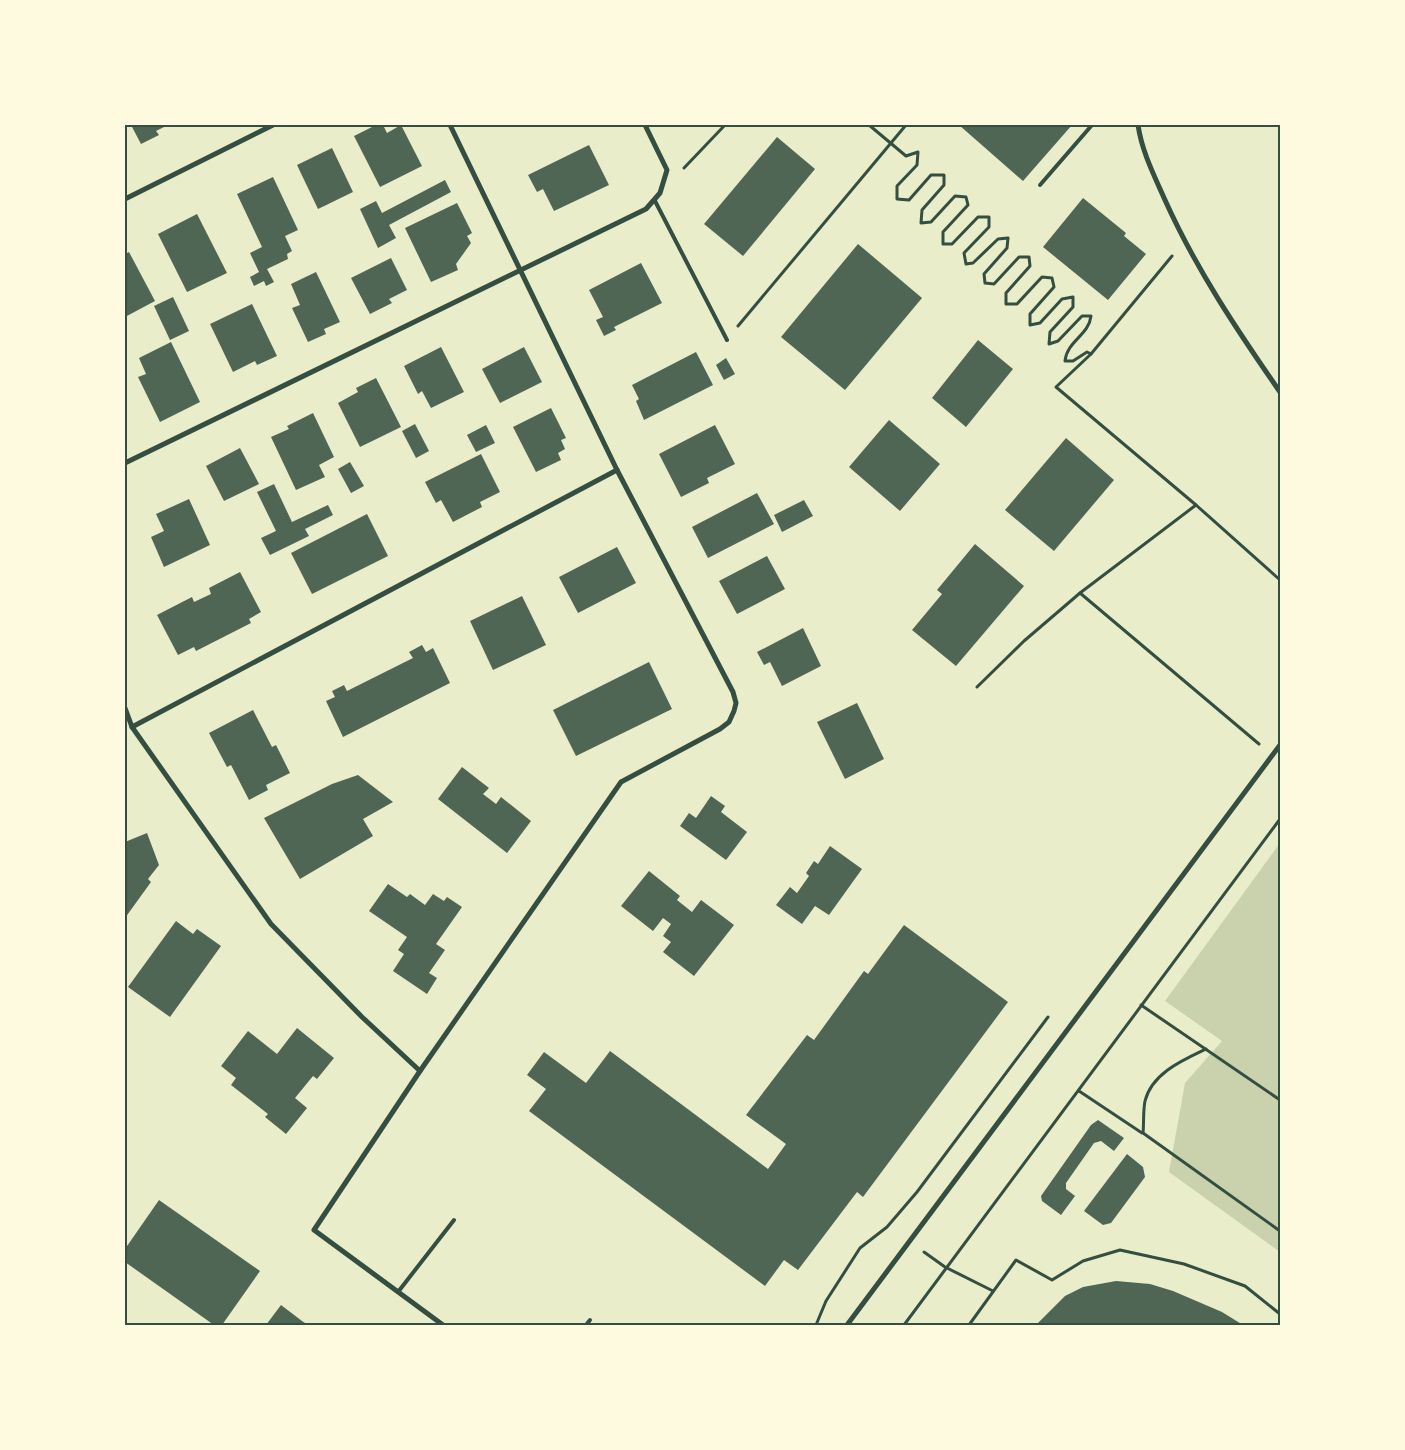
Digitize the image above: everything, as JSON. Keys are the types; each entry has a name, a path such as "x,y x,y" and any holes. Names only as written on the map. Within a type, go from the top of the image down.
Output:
{"street":[{"path":"125,199 274,125"},
{"path":"443,1325 314,1230 420,1071 621,782 720,729 729,722 736,703 733,692 617,470 450,125"},
{"path":"125,463 646,209 660,193 667,170 645,125"},
{"path":"1138,125 1142,147 1184,242 1218,300 1280,392"},
{"path":"132,727 617,470"},
{"path":"125,708 132,727 271,924 362,1017 420,1071"},
{"path":"848,1325 909,1240 1280,745"}],"lane":[{"path":"1040,186 1092,125"},
{"path":"655,200 727,340"},
{"path":"398,1292 454,1220"},
{"path":"586,1325 590,1320"}],"path":[{"path":"660,193 725,125"},
{"path":"868,125 906,156 918,152 917,165 897,186 897,199 909,200 931,176 944,175 944,185 922,210 921,224 931,222 956,196 966,197 968,206 943,232 943,244 952,244 978,217 989,217 989,227 964,253 966,264 974,263 998,239 1008,238 1007,248 984,274 985,283 994,284 1019,257 1029,257 1030,266 1006,293 1006,304 1017,304 1042,277 1052,278 1054,287 1030,314 1030,325 1040,323 1062,299 1072,297 1073,307 1050,332 1049,344 1058,341 1082,316 1091,316 1090,325 1066,350 1065,361 1073,361 1087,352 1091,354"},
{"path":"727,340 906,125"},
{"path":"1184,242 1091,354 1056,387 1196,505 1280,580"},
{"path":"977,687 1024,641 1080,593 1196,505"},
{"path":"1080,593 1273,756"},
{"path":"904,1325 945,1267 1079,1091 1280,818"},
{"path":"1141,1005 1280,1100"},
{"path":"816,1325 826,1301 860,1248 887,1227 917,1192 1048,1017"},
{"path":"1143,1133 1145,1100 1158,1078 1177,1062 1206,1049"},
{"path":"1079,1091 1143,1133 1280,1232"},
{"path":"909,1240 945,1267 993,1291"},
{"path":"969,1325 1016,1260 1052,1280 1083,1261 1120,1250 1184,1264 1245,1286 1280,1314"}],"green space":[{"path":"1280,843 1280,1252 1169,1172 1185,1083 1222,1041 1165,1001"}],"building":[{"path":"131,125 168,125 156,131 159,135 141,144"},
{"path":"376,125 383,125 387,133 401,125 422,166 380,187 354,136"},
{"path":"959,125 1072,125 1023,181"},
{"path":"777,137 815,169 743,256 704,224"},
{"path":"589,145 609,185 554,211 543,189 537,192 528,175"},
{"path":"332,148 353,192 318,209 297,165"},
{"path":"273,177 298,230 285,236 292,251 287,254 288,259 267,269 274,282 266,286 264,281 254,286 250,277 259,272 250,253 262,247 237,194"},
{"path":"445,180 451,192 389,225 396,238 378,248 360,209 376,201 382,213"},
{"path":"1083,198 1126,233 1124,236 1146,254 1108,300 1043,247"},
{"path":"457,203 472,233 467,236 471,243 456,264 458,270 431,282 405,228"},
{"path":"197,214 227,273 187,292 158,234"},
{"path":"858,244 922,298 845,390 781,337"},
{"path":"129,252 155,301 125,317 125,254"},
{"path":"391,258 407,290 389,299 392,303 370,314 351,278"},
{"path":"641,263 662,303 614,327 616,330 604,336 596,320 603,317 589,290"},
{"path":"316,272 340,322 324,329 326,334 308,342 292,308 300,305 291,284"},
{"path":"173,297 189,331 170,340 154,306"},
{"path":"252,304 277,356 257,365 255,361 233,372 210,324"},
{"path":"978,340 1013,369 966,427 932,398"},
{"path":"171,342 200,402 160,422 138,377 146,374 139,358"},
{"path":"441,347 464,392 431,408 422,391 418,394 404,366"},
{"path":"524,347 542,382 500,403 482,369"},
{"path":"696,352 713,385 644,420 636,401 639,399 632,385"},
{"path":"726,358 735,374 724,380 716,365"},
{"path":"376,378 401,427 360,447 338,403 358,392 356,388"},
{"path":"551,408 566,438 561,440 565,449 558,453 561,460 536,472 513,427"},
{"path":"313,413 334,457 319,465 325,477 296,490 271,437 289,429 287,426"},
{"path":"889,420 940,464 900,511 849,467"},
{"path":"415,424 429,451 416,458 402,431"},
{"path":"486,425 495,443 476,452 467,435"},
{"path":"715,425 735,464 707,478 709,483 681,497 659,454"},
{"path":"1066,438 1114,480 1054,551 1005,510"},
{"path":"240,448 259,484 224,501 206,466"},
{"path":"481,454 500,492 480,502 482,507 453,522 441,500 436,503 425,482"},
{"path":"350,462 364,486 351,493 338,469"},
{"path":"274,484 292,522 328,505 333,515 305,529 309,536 270,555 261,538 276,531 257,492"},
{"path":"757,493 774,524 708,558 692,527"},
{"path":"189,499 210,545 164,567 151,537 164,531 156,514"},
{"path":"804,500 813,516 782,532 774,515"},
{"path":"367,514 388,556 312,594 291,553"},
{"path":"975,544 1024,586 956,666 912,630 942,594 937,590"},
{"path":"617,547 636,583 578,613 559,577"},
{"path":"767,556 785,589 737,614 719,581"},
{"path":"240,572 261,612 249,619 251,623 196,651 194,647 178,655 157,615 192,597 194,602 211,594 209,588"},
{"path":"522,596 546,645 493,670 470,621"},
{"path":"803,628 821,666 782,686 770,662 764,665 757,652"},
{"path":"422,645 426,652 433,648 450,683 343,737 326,701 335,697 332,691 344,685 347,691 413,658 409,652"},
{"path":"649,662 672,709 576,756 553,710"},
{"path":"857,703 884,759 845,779 817,722"},
{"path":"253,710 272,747 276,745 290,773 266,785 268,790 249,800 231,765 227,767 209,733"},
{"path":"462,767 489,788 483,794 496,804 501,797 531,821 507,853 438,799"},
{"path":"358,775 393,802 363,819 373,836 300,879 264,818 332,784"},
{"path":"711,796 725,806 721,812 747,832 726,860 680,826 689,813 696,818"},
{"path":"147,833 159,865 148,879 151,882 125,918 125,842"},
{"path":"830,846 862,869 829,915 815,906 802,924 776,905 790,887 797,893 809,876 806,873 814,861 818,864"},
{"path":"649,871 680,896 677,900 692,912 701,900 734,925 694,976 663,952 671,942 663,936 671,924 663,918 653,931 621,906"},
{"path":"388,884 407,897 410,894 425,905 433,894 444,901 447,897 462,907 436,944 445,950 429,973 437,978 427,994 393,971 404,954 398,950 407,937 369,911"},
{"path":"176,921 193,934 197,929 221,946 170,1017 128,987"},
{"path":"904,925 1008,1002 863,1197 857,1192 798,1270 784,1260 765,1286 529,1111 546,1089 527,1075 544,1052 586,1083 610,1051 768,1169 786,1144 746,1115 807,1035 814,1040 864,971 868,974"},
{"path":"297,1028 334,1058 317,1079 313,1076 295,1098 307,1108 286,1134 265,1117 268,1114 231,1085 236,1078 221,1066 248,1031 277,1054"},
{"path":"1098,1120 1124,1138 1114,1151 1101,1141 1094,1143 1066,1183 1066,1189 1075,1196 1061,1215 1042,1201 1041,1196 1091,1125"},
{"path":"1127,1154 1143,1167 1145,1177 1111,1223 1103,1225 1084,1211"},
{"path":"159,1200 260,1271 222,1325 214,1325 125,1262 125,1249"},
{"path":"1116,1281 1150,1284 1173,1291 1222,1312 1243,1325 1036,1325 1065,1296 1083,1287"},
{"path":"281,1305 302,1321 308,1325 266,1325"}]}
